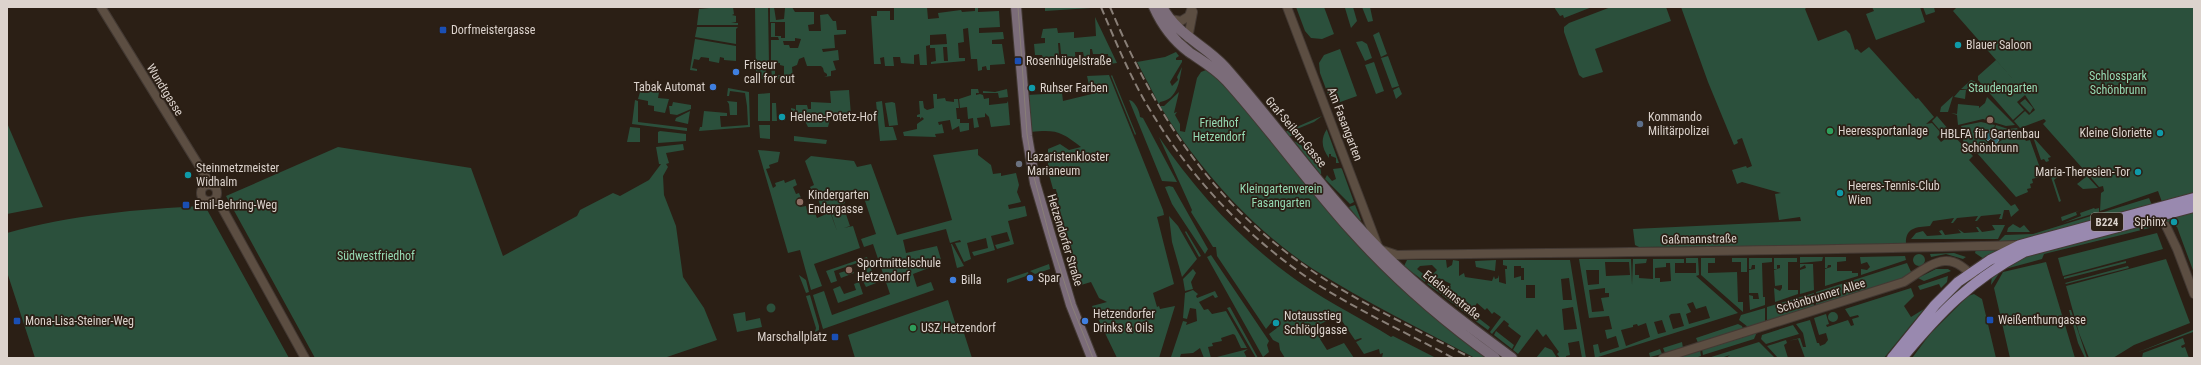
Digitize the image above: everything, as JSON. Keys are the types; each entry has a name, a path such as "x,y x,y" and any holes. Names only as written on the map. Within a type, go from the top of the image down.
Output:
{"main road":[{"name":"Hetzendorfer Straße","path":"1016,7 1027,136 1034,183 1069,299 1092,358"},
{"name":"Graf-Seilern-Gasse","path":"1154,7 1169,33 1188,51 1219,73 1350,229 1377,252"},
{"name":"Graf-Seilern-Gasse","path":"1162,7 1168,18 1188,38 1224,66 1377,252"},
{"path":"1188,38 1188,51"},
{"name":"B224","path":"1892,358 1935,305 1969,272 2022,249 2194,198"},
{"name":"B224","path":"1902,358 1942,310 1976,281 2022,249 2194,207"},
{"name":"Edelsinnstraße","path":"1377,252 1394,258 1439,302 1512,358"},
{"name":"Edelsinnstraße","path":"1377,252 1392,273 1464,336 1495,358"}],"street":[{"name":"Wundtgasse","path":"101,7 206,177 208,186"},
{"path":"1168,18 1181,21 1189,16 1193,7"},
{"path":"1188,38 1193,7"},
{"name":"Am Fasangarten","path":"1288,7 1377,252"},
{"path":"208,186 214,187 217,191 215,199 207,201 202,195 204,188 208,186"},
{"path":"215,199 221,206 306,358"},
{"path":"2166,226 2178,249 2194,294"},
{"name":"Gaßmannstraße","path":"1394,258 1859,250 2022,249"},
{"path":"1392,273 1390,265 1394,258"},
{"name":"Schönbrunner Allee","path":"1663,358 1904,282 1938,261 1952,262 1969,272 1976,281"}],"green space":[{"path":"733,7 734,14 732,15 736,16 736,22 731,23 738,23 738,25 697,25 699,9"},
{"path":"755,7 768,7 769,64 766,64 766,79 756,78"},
{"path":"770,7 774,7 776,20 784,19 785,8 782,7 792,7 795,12 814,12 814,24 808,25 809,31 821,31 820,15 828,14 833,21 836,21 837,30 846,30 846,34 834,35 835,48 822,49 823,52 838,50 839,60 833,61 836,70 831,71 831,76 824,77 827,76 827,74 821,66 807,66 804,57 799,59 797,65 792,67 793,78 772,79 771,66 775,66 775,75 784,75 784,66 780,65 780,63 771,64 771,40 779,40 778,37 771,37 771,23 775,23 775,36 785,38 785,22 770,22","holes":["795,38 801,39 798,48 790,48 789,45 784,45 783,41 795,41"]},
{"path":"894,7 927,7 928,19 939,18 938,13 961,10 962,12 975,11 975,8 978,8 978,12 999,11 1000,27 979,28 979,33 1003,32 1004,39 992,40 992,44 1002,44 1005,64 990,65 990,70 987,70 986,66 982,67 982,70 978,71 977,59 971,59 968,28 963,29 964,42 958,43 959,58 965,58 965,61 931,64 931,62 936,61 935,48 930,48 930,45 926,46 927,65 920,65 919,54 914,55 914,64 901,63 900,57 893,57 894,66 885,66 884,57 880,58 881,64 874,64 871,16 877,16 877,11 890,11 890,20 894,20","holes":["946,34 947,44 930,45 930,35","943,47 947,47 948,61 944,61"]},
{"path":"1045,7 1091,7 1091,8 1045,11"},
{"path":"1296,7 1324,7 1334,34 1322,39 1311,38 1305,31"},
{"path":"1353,7 1357,21 1351,28 1345,8"},
{"path":"1362,7 1370,7 1373,21 1368,22"},
{"path":"1554,7 1592,7 1564,18 1563,15 1560,16"},
{"path":"1611,7 1666,7 1671,21 1595,49 1603,72 1583,78 1579,75 1564,32 1564,27 1569,23"},
{"name":"Heeressportanlage","path":"1681,7 1807,7 1805,9 1818,41 1846,30 1850,34 1855,50 1857,49 1861,53 1869,47 1916,99 1918,98 1934,117 1926,124 1932,123 1941,133 1937,137 1941,142 1952,134 1973,156 1969,160 2011,206 2015,204 2019,210 2011,217 2009,210 2004,210 2002,219 1999,219 2001,214 1981,216 1977,221 1975,221 1978,216 1957,218 1953,223 1951,223 1954,218 1933,221 1930,226 1916,228 1909,232 1906,239 1906,245 1639,247 1635,245 1633,229 1801,221 1800,217 1779,220 1775,194 1781,193 1742,182 1737,184 1732,170 1752,166 1742,138 1737,140 1738,143 1734,145 1708,82"},
{"path":"1872,7 1920,7 1925,22 1876,40 1866,14 1874,11"},
{"path":"1923,7 1934,7 1935,12 1926,15"},
{"name":"Schlosspark Schönbrunn","path":"1957,7 2194,7 2194,193 2162,202 2158,191 2100,211 2101,193 2104,191 2103,186 2099,187 2087,173 2090,170 2088,167 2084,170 2043,124 2046,121 2044,119 2020,128 2014,121 2025,111 2029,115 2035,110 2025,95 2017,102 2024,110 2013,120 1978,80 1978,76 1996,60 2026,94 1953,11"},
{"path":"1095,17 1117,63 1109,64 1108,54 1093,54 1092,49 1090,49 1090,56 1084,57 1083,52 1075,52 1076,65 1068,66 1067,54 1061,54 1060,43 1058,43 1059,56 1043,59 1042,55 1035,55 1034,44 1045,43 1045,38 1041,38 1043,29 1057,28 1058,33 1074,32 1074,38 1096,36"},
{"path":"697,27 738,27 736,29 736,44 695,37"},
{"path":"1379,32 1387,54 1381,57 1373,35"},
{"path":"695,39 736,46 736,61 724,60 724,58 720,57 719,63 709,61 709,58 701,57 699,60 694,59 692,68 697,69 697,71 690,70"},
{"path":"1362,41 1367,44 1372,58 1365,61 1356,42"},
{"path":"1340,49 1357,96 1332,105 1320,73 1319,63 1324,55"},
{"path":"1176,52 1179,56 1176,60 1182,60 1182,62 1170,82 1172,86 1178,80 1177,77 1182,67 1177,89 1171,97 1160,102 1159,104 1137,62 1165,57"},
{"path":"1388,56 1399,86 1392,88 1381,58"},
{"path":"1374,62 1384,91 1376,94 1365,65"},
{"path":"1210,70 1216,75 1371,259 1400,287 1487,358 1475,358 1373,304 1313,269 1268,235 1228,196 1192,152 1160,106 1164,106 1179,92 1174,113 1177,112 1175,115 1180,124 1180,131 1185,132 1197,78 1201,72"},
{"path":"1109,75 1164,215 1157,217 1174,284 1153,293 1157,307 1159,306 1160,309 1175,306 1159,358 1117,358 1092,306 1107,302 1099,298 1091,282 1081,285 1063,230 1056,189 1053,189 1048,171 1048,149 1060,144 1069,150 1081,147 1069,138 1053,131 1031,132 1027,95 1062,93 1063,101 1096,93 1089,85 1087,76"},
{"path":"1112,75 1136,134 1135,135 1111,76"},
{"path":"1971,80 1976,82 1975,90 1961,89"},
{"path":"650,83 660,86 658,98 669,99 665,113 654,111 654,106 648,105 648,101 638,99 640,92 648,93"},
{"path":"1399,87 1402,94 1396,99 1393,90"},
{"path":"728,88 749,92 750,127 699,131 700,127 702,127 704,111 727,113 727,116 720,116 721,127 748,125 745,93 730,91 729,96 727,96"},
{"path":"971,89 978,89 979,93 976,93 976,95 983,95 984,99 989,98 989,105 1007,103 1008,101 1010,125 991,127 989,117 985,113 985,117 977,118 979,127 974,128 973,118 968,119 967,107 960,108 959,99 971,95"},
{"path":"1007,89 1008,97 999,98 998,93 983,93 983,91 995,92"},
{"path":"849,90 851,115 831,115 828,127 808,127 805,121 792,119 791,108 795,109 796,113 796,105 807,105 808,109 811,109 811,102 831,103 830,91"},
{"path":"1960,90 1966,90 1965,99 1954,97"},
{"path":"770,93 770,121 758,121 758,94"},
{"path":"933,94 937,94 937,99 945,98 946,101 954,102 954,99 958,99 959,108 956,108 957,119 960,119 960,123 969,123 969,130 960,132 959,126 952,130 950,120 938,122 939,125 942,124 944,133 935,134 936,137 904,136 903,132 917,129 917,124 924,119 922,117 920,119 920,117 917,117 917,115 920,114 919,101 923,101 924,108 927,110 934,108"},
{"path":"1953,96 1948,112 1940,112 1941,107"},
{"path":"1987,97 2015,125 2006,126 1983,119 1958,125 1957,115 1951,113 1957,114 1958,104 1979,106 1979,108 1985,103"},
{"path":"2025,99 2033,108 2030,113 2020,103"},
{"path":"635,100 638,101 638,122 687,128 687,131 632,124"},
{"path":"1129,100 1131,100 1136,106 1140,117 1143,118 1177,182 1162,181"},
{"path":"727,101 737,102 737,115 730,115 729,104"},
{"path":"882,101 885,127 893,127 897,140 880,141 876,102"},
{"path":"673,102 691,105 691,109 677,115 670,114 669,106 672,106"},
{"path":"772,103 776,103 777,121 772,121"},
{"path":"885,103 895,103 898,125 889,126"},
{"path":"690,111 688,124 675,121 676,118"},
{"path":"1322,116 1314,122 1292,131 1294,136 1288,136 1285,132"},
{"path":"1937,116 1949,130 1944,135 1932,121"},
{"path":"1981,122 1995,125 1993,131 1991,129 1982,137 1992,147 2002,140 1994,131 1996,125 2008,129 2017,128 2026,141 2030,140 2040,168 2036,170 2039,177 2032,179 2033,183 2030,184 2031,188 2027,189 2028,192 2016,197 1977,153 1975,154 1963,141 1965,134 1961,126"},
{"path":"7,123 43,207 7,214"},
{"path":"759,125 770,125 770,139 760,138"},
{"path":"630,127 640,128 640,142 627,142"},
{"path":"1327,129 1339,163 1336,163 1336,158 1331,156 1331,154 1329,154 1329,158 1323,148 1323,136"},
{"path":"658,132 686,134 686,141 658,143"},
{"path":"794,136 827,140 826,144 794,141"},
{"path":"1159,137 1206,198 1223,217 1281,269 1313,291 1391,337 1393,336 1436,358 1382,358 1383,353 1380,354 1379,349 1364,354 1356,342 1362,339 1355,340 1340,318 1334,321 1331,317 1329,320 1307,330 1308,334 1311,335 1319,332 1322,338 1320,339 1327,350 1344,343 1354,358 1285,358 1280,350 1279,343 1273,340 1269,334 1277,328 1271,323 1266,329 1217,256 1216,247 1213,247 1191,212 1192,210"},
{"path":"2033,137 2051,157 2048,158 2049,161 2046,162 2044,159 2041,160"},
{"path":"1294,141 1303,146 1316,159 1321,170 1321,175"},
{"name":"Südwestfriedhof","path":"683,144 684,150 666,153 669,163 666,164 668,167 663,176 664,195 676,226 683,277 704,308 717,340 664,358 315,358 226,196 338,147 471,168 503,256 577,216 580,210 613,193 620,196 649,180 661,164 659,164 656,147"},
{"path":"978,149 978,155 991,165 993,174 1001,173 1001,176 1016,173 1019,185 1017,192 1021,202 1008,205 1009,209 1025,206 1027,216 1008,221 1014,244 997,249 995,245 1010,241 1007,232 991,236 995,250 974,256 972,252 988,248 986,238 967,243 971,259 964,262 955,243 961,242 960,240 950,243 946,229 903,240 906,253 937,246 942,263 913,274 917,287 931,282 934,290 823,329 813,295 824,291 832,315 890,294 873,244 864,247 861,239 876,234 862,192 843,198 845,203 829,209 837,231 830,210 843,205 850,226 844,228 853,226 860,248 814,264 822,286 811,290 800,250 788,253 758,150 780,152 778,162 769,165 770,168 766,169 773,188 776,186 775,183 784,180 785,183 795,179 797,185 793,187 796,194 799,193 801,198 798,200 800,207 806,206 807,211 810,210 811,214 815,213 817,218 824,215 815,191 812,192 810,187 814,185 805,161 811,156 854,161 857,167 871,164 897,235 952,220 933,155"},
{"path":"1341,168 1354,202 1350,204 1325,179 1327,175 1332,181 1336,179 1333,169"},
{"path":"2062,173 2054,180 2061,201 2059,202 2051,177"},
{"path":"2087,176 2098,188 2083,189 2077,184"},
{"path":"1165,187 1173,187 1208,249 1205,254 1172,204"},
{"path":"2149,198 2152,205 2023,240 1978,242 1999,241 2005,235 2033,234"},
{"path":"1355,205 1361,220 1360,221 1349,207"},
{"path":"205,206 289,358 35,358 7,272 7,233 80,217 130,211"},
{"path":"2094,208 2099,208 2099,212 2063,223 2081,216 2080,213"},
{"path":"2081,210 2076,212 2077,215 2062,221 2061,217"},
{"path":"2194,211 2194,273 2177,227 2170,223 2044,254 2042,259 2005,269 2000,272 1991,285 1992,275 2023,257"},
{"path":"1169,216 1178,226 1197,259 1182,277 1172,242"},
{"path":"2013,224 2020,228 2024,225 2030,232 2007,232 2008,228"},
{"path":"1992,225 2005,225 1998,239 1911,239 1916,233 1923,231 1927,236 1942,235 1939,231 1942,230 1945,235 1961,233 1958,229 1964,233 1979,232 1976,227 1978,227 1982,232 1995,230"},
{"path":"1186,231 1201,256 1199,257 1185,232"},
{"path":"2157,233 2163,249 2063,276 2058,258"},
{"path":"952,244 964,266 957,268"},
{"path":"2007,247 1984,259 1975,253 1976,249"},
{"path":"1954,253 1966,257 1963,259 1946,254 1931,257 1930,254"},
{"path":"1919,254 1923,256 1925,260 1923,264 1919,266 1915,264 1913,260 1915,256"},
{"path":"1211,255 1269,341 1267,345 1269,352 1263,357 1207,257"},
{"path":"1905,256 1906,260 1861,275 1861,269 1867,270 1870,267 1867,262 1861,264 1860,257"},
{"path":"867,257 876,283 866,287 863,281 869,278 865,267 863,268 860,262 834,271 837,281 831,283 826,271"},
{"path":"1800,257 1823,257 1822,261 1800,263"},
{"path":"1825,257 1846,257 1846,261 1837,262 1837,271 1852,271 1852,273 1858,273 1858,276 1825,286 1825,269 1831,267 1831,265 1828,265 1827,268 1825,268"},
{"path":"1686,258 1698,258 1699,275 1696,276 1738,313 1595,358 1593,345 1598,344 1600,353 1619,347 1616,336 1607,339 1605,330 1612,329 1609,316 1589,318 1579,259 1631,259 1632,285 1633,259 1647,259 1646,263 1635,264 1635,275 1639,275 1639,278 1653,279 1653,259 1684,259 1684,263 1675,263 1675,273 1696,273 1696,263 1686,263","holes":["1605,262 1629,262 1630,275 1606,276","1666,263 1670,263 1671,281 1660,282 1660,278 1655,278 1655,268 1666,267","1586,270 1599,270 1599,284 1588,285","1605,288 1605,293 1609,293 1609,297 1601,298 1604,311 1592,312 1589,290","1693,302 1696,309 1706,306 1710,318 1689,324 1686,314 1691,312 1687,304","1680,313 1684,326 1673,329 1669,316 1671,314","1662,320 1666,332 1658,334 1654,322","1646,323 1650,337 1626,346 1621,330 1633,327 1633,325 1637,324 1638,326"]},
{"path":"1701,258 1715,258 1715,263 1708,263 1708,273 1737,272 1738,302 1743,302 1743,312 1701,275"},
{"path":"1732,258 1747,258 1747,272 1741,272 1741,262 1732,262"},
{"path":"1749,258 1772,258 1772,262 1762,263 1763,297 1765,297 1765,305 1750,310 1749,295 1753,296 1753,299 1759,299 1758,293 1749,293 1749,270 1755,269 1755,265 1752,265 1751,269 1749,269"},
{"path":"1774,258 1797,258 1797,262 1788,262 1788,290 1798,290 1798,294 1775,302 1774,288 1780,291 1782,285 1775,286 1774,270 1777,269 1774,269","holes":["1777,265 1780,265 1780,268 1777,269"]},
{"path":"2166,259 2190,323 2134,345 2113,358 2089,358 2079,333 2066,286"},
{"path":"1407,260 1446,260 1447,268 1452,265 1453,260 1459,261 1459,276 1464,273 1465,277 1492,281 1494,276 1495,279 1498,278 1499,275 1499,282 1506,284 1505,269 1507,269 1507,266 1503,265 1503,260 1570,260 1586,358 1582,358 1579,341 1568,343 1570,355 1566,356 1566,358 1560,358 1557,354 1559,352 1546,334 1543,337 1537,329 1518,354 1513,350 1521,336 1508,326 1509,324 1504,320 1492,334 1490,332 1501,317 1494,312 1492,314 1487,308 1485,310 1477,303 1469,316 1442,295 1451,284 1439,278 1435,283 1435,286 1443,291 1441,294 1427,284 1435,276 1433,274 1437,270 1432,265 1420,266 1417,269 1427,277 1425,282 1404,266","holes":["1514,266 1521,266 1521,268 1524,268 1524,280 1521,280 1521,276 1514,278","1569,278 1572,300 1563,300 1561,279","1526,285 1535,285 1535,298 1526,298","1573,307 1577,329 1564,330 1562,309"]},
{"path":"1496,260 1495,271 1476,267 1475,261"},
{"path":"2126,261 2126,263 2064,279 2064,277"},
{"path":"2046,262 2075,358 2010,358 1994,288 2003,272"},
{"path":"1907,263 1912,274 1901,280 1817,306 1816,304 1816,292"},
{"path":"1049,264 1050,269 1035,274 1030,271"},
{"path":"1800,264 1813,264 1814,290 1800,294 1800,270 1806,268 1805,265 1800,268"},
{"path":"2128,266 2129,268 2066,284 2065,283"},
{"path":"852,269 854,273 841,278 839,273"},
{"path":"1193,269 1196,273 1191,282 1193,289 1185,291 1183,279"},
{"path":"1936,269 1948,269 1951,271 1924,281 1918,278"},
{"path":"1028,272 1029,275 1007,283 1007,279"},
{"path":"799,275 806,280 809,292 806,293"},
{"path":"1948,276 1947,282 1941,288 1939,284 1920,290 1918,286"},
{"path":"859,282 863,294 838,303 833,289 840,286 844,294 856,290 854,284"},
{"path":"1911,288 1914,296 1904,306 1911,317 1924,309 1884,358 1805,358 1798,339 1788,341 1800,338 1803,347 1806,347 1803,333 1796,324 1810,320 1817,343 1819,343 1820,346 1825,344 1828,340 1826,333 1819,335 1814,318 1826,314 1829,324 1826,325 1827,327 1848,320 1851,326 1854,325 1852,319 1859,317 1858,315 1850,317 1845,309"},
{"path":"1193,290 1198,294 1196,296 1197,298 1215,291 1218,297 1215,298 1213,295 1199,302 1204,310 1208,309 1212,314 1226,311 1247,348 1241,348 1235,335 1233,334 1221,338 1222,341 1212,343 1213,346 1208,347 1211,358 1204,358 1200,348 1193,353 1181,354 1180,357 1171,357 1183,321 1187,322 1186,325 1197,321 1196,309 1190,308 1187,319 1183,318 1185,293"},
{"path":"1814,293 1814,307 1769,321 1767,320 1767,307"},
{"path":"1974,294 1982,299 1996,358 1912,358 1930,334 1968,296"},
{"path":"810,295 819,326 819,330 815,332 816,328 806,296"},
{"name":"USZ Hetzendorf","path":"948,300 958,332 963,330 972,358 855,358 848,335"},
{"path":"771,303 776,308 771,313 766,308"},
{"path":"1230,307 1258,358 1256,358 1227,308"},
{"path":"1765,308 1765,322 1748,327 1739,320 1741,315"},
{"path":"2069,310 2071,310 2087,358 2085,358 2078,343"},
{"path":"745,312 746,321 760,318 762,327 737,332 733,314"},
{"path":"1831,312 1835,312 1837,313 1837,321 1831,322 1828,319 1828,315"},
{"path":"1472,313 1490,327 1488,330 1470,317"},
{"path":"1738,324 1742,326 1743,329 1698,343 1696,338"},
{"path":"1793,325 1799,334 1766,344 1761,339 1762,335"},
{"path":"2193,330 2193,332 2136,353"},
{"path":"1496,331 1514,345 1512,349 1494,335"},
{"path":"1757,332 1754,339 1703,355 1702,349"},
{"path":"2183,338 2185,344 2181,346 2182,348 2185,347 2189,358 2142,358 2143,353"},
{"path":"1786,340 1787,343 1784,345 1788,358 1778,358 1767,346"},
{"path":"1682,342 1683,348 1665,353 1663,348"},
{"path":"1759,342 1775,358 1726,358 1730,355 1721,358 1708,358"},
{"path":"1545,347 1552,350 1557,358 1536,358"},
{"path":"1248,349 1244,352 1247,358 1217,357"},
{"path":"1660,349 1662,354 1650,357 1649,353"},
{"path":"1700,350 1701,356 1695,358 1673,358"}],"water":[{"path":"1990,130 1999,140 1996,144 1991,138 1988,141 1983,136"}],"tram line":[{"path":"1018,7 1027,134 1034,177 1049,234 1072,306 1093,358"}],"railway":[{"path":"1101,7 1132,76 1160,126 1199,178 1220,203 1243,226 1293,268 1320,286 1369,314 1453,358"},
{"path":"1110,7 1149,89 1171,126 1196,162 1223,194 1254,225 1288,254 1326,280 1380,311 1471,358"}],"place":[{"name":"Dorfmeistergasse","path":"443,30"},
{"name":"Blauer Saloon","path":"1958,45"},
{"name":"Rosenhügelstraße","path":"1018,61"},
{"name":"Friseur call for cut","path":"736,72"},
{"name":"Tabak Automat","path":"713,87"},
{"name":"Ruhser Farben","path":"1032,88"},
{"name":"Helene-Potetz-Hof","path":"782,117"},
{"name":"HBLFA für Gartenbau Schönbrunn","path":"1990,120"},
{"name":"Kommando Militärpolizei","path":"1640,124"},
{"name":"Heeressportanlage","path":"1830,131"},
{"name":"Kleine Gloriette","path":"2160,133"},
{"name":"Lazaristenkloster Marianeum","path":"1019,164"},
{"name":"Maria-Theresien-Tor","path":"2138,172"},
{"name":"Steinmetzmeister Widhalm","path":"188,175"},
{"name":"Heeres-Tennis-Club Wien","path":"1840,193"},
{"name":"Kindergarten Endergasse","path":"800,202"},
{"name":"Emil-Behring-Weg","path":"186,205"},
{"name":"Sphinx","path":"2174,222"},
{"name":"Sportmittelschule Hetzendorf","path":"849,270"},
{"name":"Spar","path":"1030,278"},
{"name":"Billa","path":"953,280"},
{"name":"Weißenthurngasse","path":"1990,320"},
{"name":"Mona-Lisa-Steiner-Weg","path":"17,321"},
{"name":"Hetzendorfer Drinks & Oils","path":"1085,321"},
{"name":"Notausstieg Schlöglgasse","path":"1276,323"},
{"name":"USZ Hetzendorf","path":"913,328"},
{"name":"Marschallplatz","path":"835,337"}],"park label":[{"name":"Staudengarten","path":"2003,88"},
{"name":"Friedhof Hetzendorf","path":"1219,130"},
{"name":"Kleingartenverein Fasangarten","path":"1281,196"}]}
